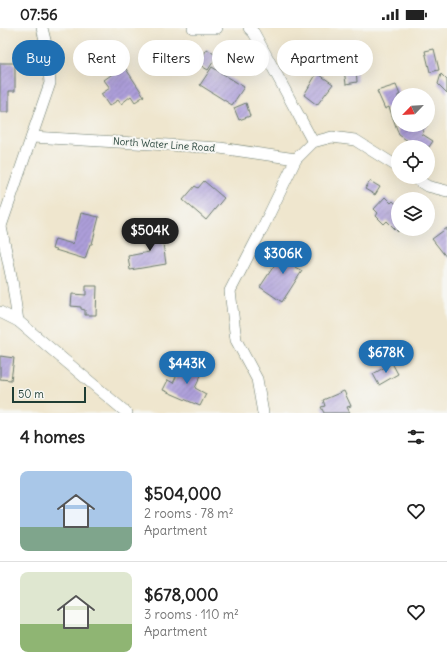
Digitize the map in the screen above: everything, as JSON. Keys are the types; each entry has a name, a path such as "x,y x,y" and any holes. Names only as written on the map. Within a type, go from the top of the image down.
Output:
{"street":[{"path":"18,321 12,280 1,228 50,83 47,48 42,28"},
{"path":"193,28 216,28"},
{"path":"249,28 260,44 313,142"},
{"name":"North Water Line Road","path":"32,137 220,148 296,159"},
{"path":"263,413 257,379 236,340 230,291 296,159 313,142 332,137 355,140 391,163"},
{"path":"425,184 447,191"},
{"path":"0,312 18,321 127,413"}],"building":[{"path":"207,49 212,52 212,64 208,70 204,68 204,54"},
{"path":"434,49 439,70 430,72 425,51"},
{"path":"0,63 12,63 12,76 15,76 15,91 9,91 9,112 0,112"},
{"path":"212,67 212,76 226,76 244,87 232,105 200,85"},
{"path":"441,74 447,80 447,93 438,84"},
{"path":"130,75 144,96 135,102 131,96 121,104 118,100 109,106 101,94 110,88 104,80 110,76"},
{"path":"315,76 321,76 333,84 317,105 304,95"},
{"path":"345,76 357,76 357,82 346,84"},
{"path":"396,85 397,88 391,88 391,113 389,107 385,109 377,91"},
{"path":"246,103 250,116 239,120 234,108"},
{"path":"398,132 423,132 422,134 431,140 406,140 399,135"},
{"path":"204,181 224,198 206,220 183,200 195,186 198,188"},
{"path":"370,181 380,187 375,195 365,189"},
{"path":"385,197 391,203 391,225 387,221 384,224 376,216 378,213 374,209"},
{"path":"81,213 99,217 92,244 90,244 85,259 52,249 55,239 73,244"},
{"path":"447,228 447,258 432,239"},
{"path":"161,229 166,264 130,270 128,256 149,252 145,232"},
{"path":"291,248 303,255 295,267 302,271 282,302 260,287 285,249 289,252"},
{"path":"86,286 97,286 96,315 85,315 85,310 81,309 81,307 71,306 72,294 86,295"},
{"path":"0,356 14,358 11,380 0,379"},
{"path":"184,361 203,371 195,388 206,394 200,406 163,390 168,380 173,383"},
{"path":"392,363 398,374 379,385 373,374"},
{"path":"344,391 351,406 347,407 350,413 324,413 321,407 325,406 323,400"}]}
